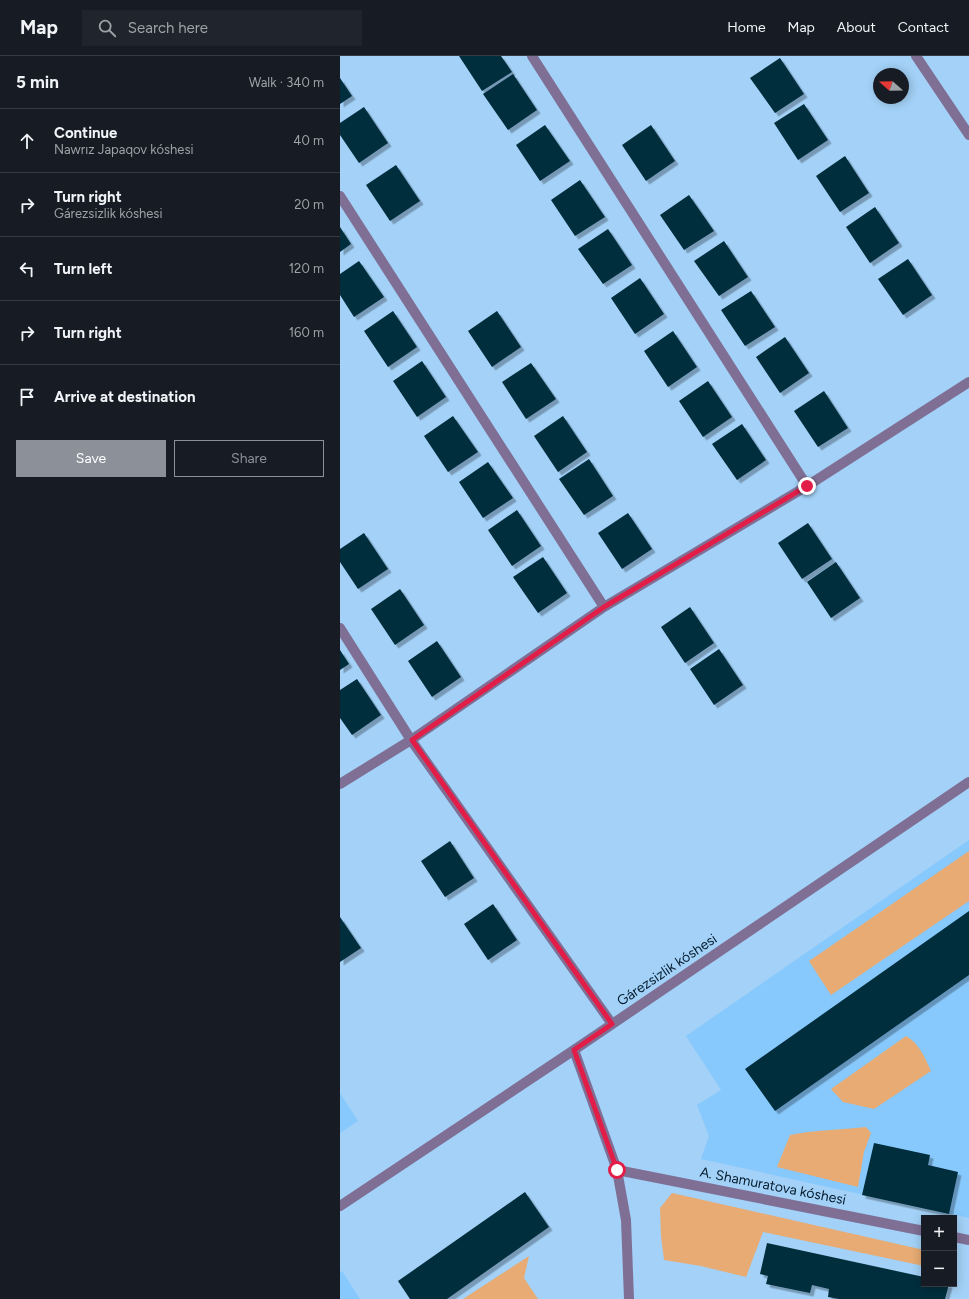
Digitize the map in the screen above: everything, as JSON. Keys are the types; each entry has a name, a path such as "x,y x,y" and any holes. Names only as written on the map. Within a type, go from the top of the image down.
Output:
{"street":[{"path":"532,56 807,486"},
{"path":"916,56 969,135"},
{"path":"340,196 604,607"},
{"path":"340,784 412,740 604,607 807,486 969,382"},
{"path":"340,628 412,740 612,1024"},
{"name":"Gárezsizlik kóshesi","path":"340,1206 574,1050 969,782"},
{"path":"574,1050 617,1170 626,1220 629,1299"},
{"name":"A. Shamuratova kóshesi","path":"617,1170 921,1230"},
{"path":"957,1238 969,1240"}],"shaded area":[{"path":"969,840 969,1218 701,1159 709,1136 697,1105 721,1090 686,1036"},
{"path":"969,851 969,901 831,995 809,961"},
{"path":"906,1036 918,1047 931,1071 874,1109 843,1102 831,1089"},
{"path":"340,1093 358,1121 340,1133"},
{"path":"866,1127 871,1133 864,1152 858,1187 777,1167 790,1135"},
{"path":"672,1193 921,1249 921,1265 763,1232 746,1277 701,1266 664,1260 660,1208"},
{"path":"529,1256 524,1278 538,1299 463,1299"},
{"path":"342,1271 360,1299 340,1299 340,1272"}],"building":[{"path":"459,56 501,56 512,72 482,91"},
{"path":"780,58 804,94 775,113 750,78"},
{"path":"513,74 537,110 508,130 483,94"},
{"path":"340,78 352,96 340,104"},
{"path":"804,104 828,140 798,160 774,123"},
{"path":"364,107 388,143 359,163 340,135 340,123"},
{"path":"545,125 570,161 540,181 516,145"},
{"path":"651,125 675,161 646,181 622,145"},
{"path":"845,156 869,193 840,212 816,176"},
{"path":"396,165 420,201 390,221 366,185"},
{"path":"580,180 605,217 575,236 551,200"},
{"path":"689,195 714,231 684,250 660,215"},
{"path":"875,207 899,243 870,263 846,227"},
{"path":"340,227 351,244 340,252"},
{"path":"608,229 632,265 603,284 578,249"},
{"path":"724,241 748,277 719,296 694,261"},
{"path":"908,259 932,295 903,315 878,279"},
{"path":"359,261 384,297 354,317 340,295 340,274"},
{"path":"640,278 664,314 635,334 611,298"},
{"path":"751,291 775,327 745,346 721,310"},
{"path":"393,311 417,347 388,367 364,331"},
{"path":"497,311 521,347 492,367 468,331"},
{"path":"673,331 697,367 668,387 644,351"},
{"path":"785,337 809,373 780,393 756,357"},
{"path":"422,361 446,397 417,417 393,381"},
{"path":"531,363 556,399 526,419 502,382"},
{"path":"708,381 732,417 703,437 679,401"},
{"path":"824,391 848,428 818,447 794,411"},
{"path":"453,416 478,452 448,472 424,436"},
{"path":"563,416 587,452 558,472 534,436"},
{"path":"742,424 766,460 737,480 712,444"},
{"path":"589,459 613,496 584,515 559,479"},
{"path":"488,462 513,498 483,518 459,482"},
{"path":"517,510 541,546 512,566 488,530"},
{"path":"628,513 652,549 622,569 598,533"},
{"path":"808,523 832,559 802,579 778,543"},
{"path":"364,533 388,569 358,589 340,562 340,549"},
{"path":"543,557 567,593 538,613 513,577"},
{"path":"836,562 860,598 831,618 807,582"},
{"path":"400,589 424,625 395,645 371,609"},
{"path":"690,607 714,643 685,663 661,627"},
{"path":"437,641 461,677 432,697 408,661"},
{"path":"719,649 743,685 714,705 690,669"},
{"path":"340,650 349,664 340,670"},
{"path":"357,679 381,715 352,735 340,718 340,690"},
{"path":"450,841 474,878 445,897 421,861"},
{"path":"493,904 517,940 488,960 464,924"},
{"path":"969,911 969,975 775,1111 745,1069"},
{"path":"340,917 361,948 340,962"},
{"path":"874,1143 930,1155 928,1165 958,1172 949,1214 862,1195"},
{"path":"525,1192 549,1227 447,1299 410,1299 398,1281"},
{"path":"767,1243 921,1276 921,1287 948,1287 945,1299 839,1299 828,1297 829,1289 812,1285 810,1293 766,1284 768,1276 760,1274"}],"route":[{"path":"617,1170 574,1050 612,1024 412,740 604,607 807,486"}]}
